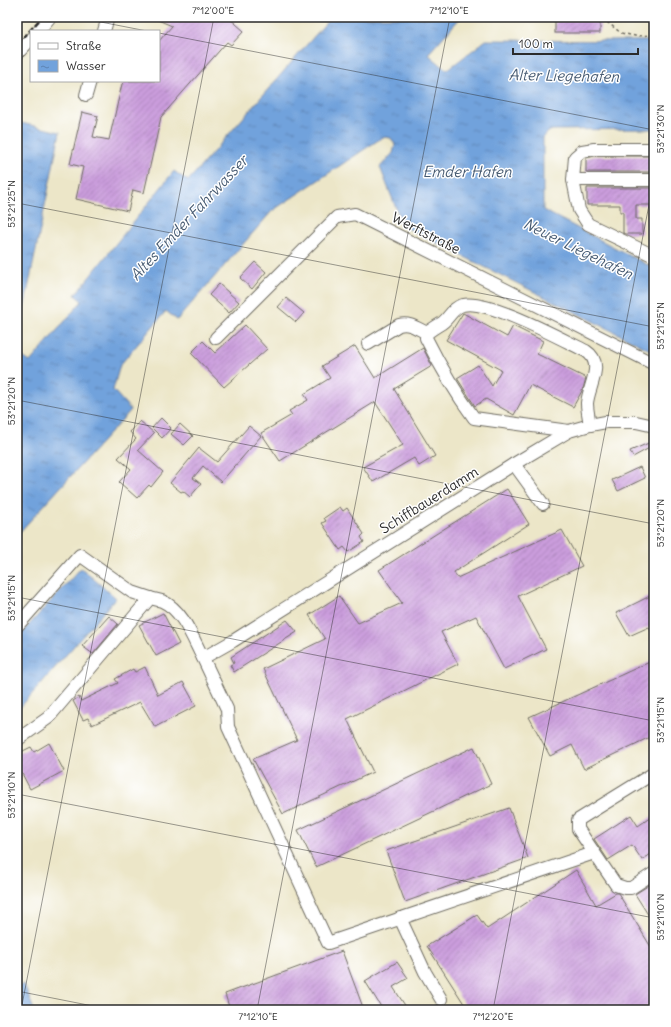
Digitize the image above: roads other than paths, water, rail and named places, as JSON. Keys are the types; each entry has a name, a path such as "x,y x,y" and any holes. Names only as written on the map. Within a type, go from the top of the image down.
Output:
{"street":[{"path":"39,30 50,17"},
{"path":"104,30 108,17"},
{"path":"17,54 30,40"},
{"path":"86,95 90,82"},
{"path":"654,149 594,148 582,151 575,157 573,180 579,210 588,224 654,256"},
{"path":"573,180 654,180"},
{"name":"Werftstraße","path":"216,338 337,216 355,214 654,364"},
{"path":"427,334 443,322 457,307 462,305 477,305 526,322 586,351 592,355 596,363 587,405 590,425"},
{"path":"368,344 399,325 404,324 409,324 427,334"},
{"path":"427,334 426,338 457,395 474,418 569,431"},
{"name":"Schiffbauerdamm","path":"203,658 233,641 569,431 590,425 621,422 636,422 654,426"},
{"path":"514,464 543,504"},
{"path":"17,626 80,555 132,592 162,601 172,608 182,619 203,658 227,709 228,727 328,943 594,853"},
{"path":"17,740 48,718 150,598"},
{"path":"654,773 578,820 578,829 616,885 631,888 654,874"},
{"path":"400,918 425,972 441,999"}],"water":[{"name":"Emder Hafen","path":"331,17 461,17 428,54 447,70 486,40 654,41 654,129 552,130 548,132 543,138 543,210 654,268 654,352 403,226 380,167 393,153 395,145 391,138 383,137 272,211 177,320 166,311 120,365 113,390 131,410 17,535 17,353 30,362 82,301 75,295 174,171 188,181"},
{"path":"17,122 60,132 17,343"},
{"path":"81,568 116,598 17,711 17,638"},
{"path":"24,984 34,1010 17,1010 17,987"}],"railway":[{"path":"30,30 42,17"},
{"path":"17,45 30,30"}],"water label":[{"name":"Alter Liegehafen","path":"564,76"},
{"name":"Altes Emder Fahrwasser","path":"189,218"},
{"name":"Neuer Liegehafen","path":"578,249"}]}
